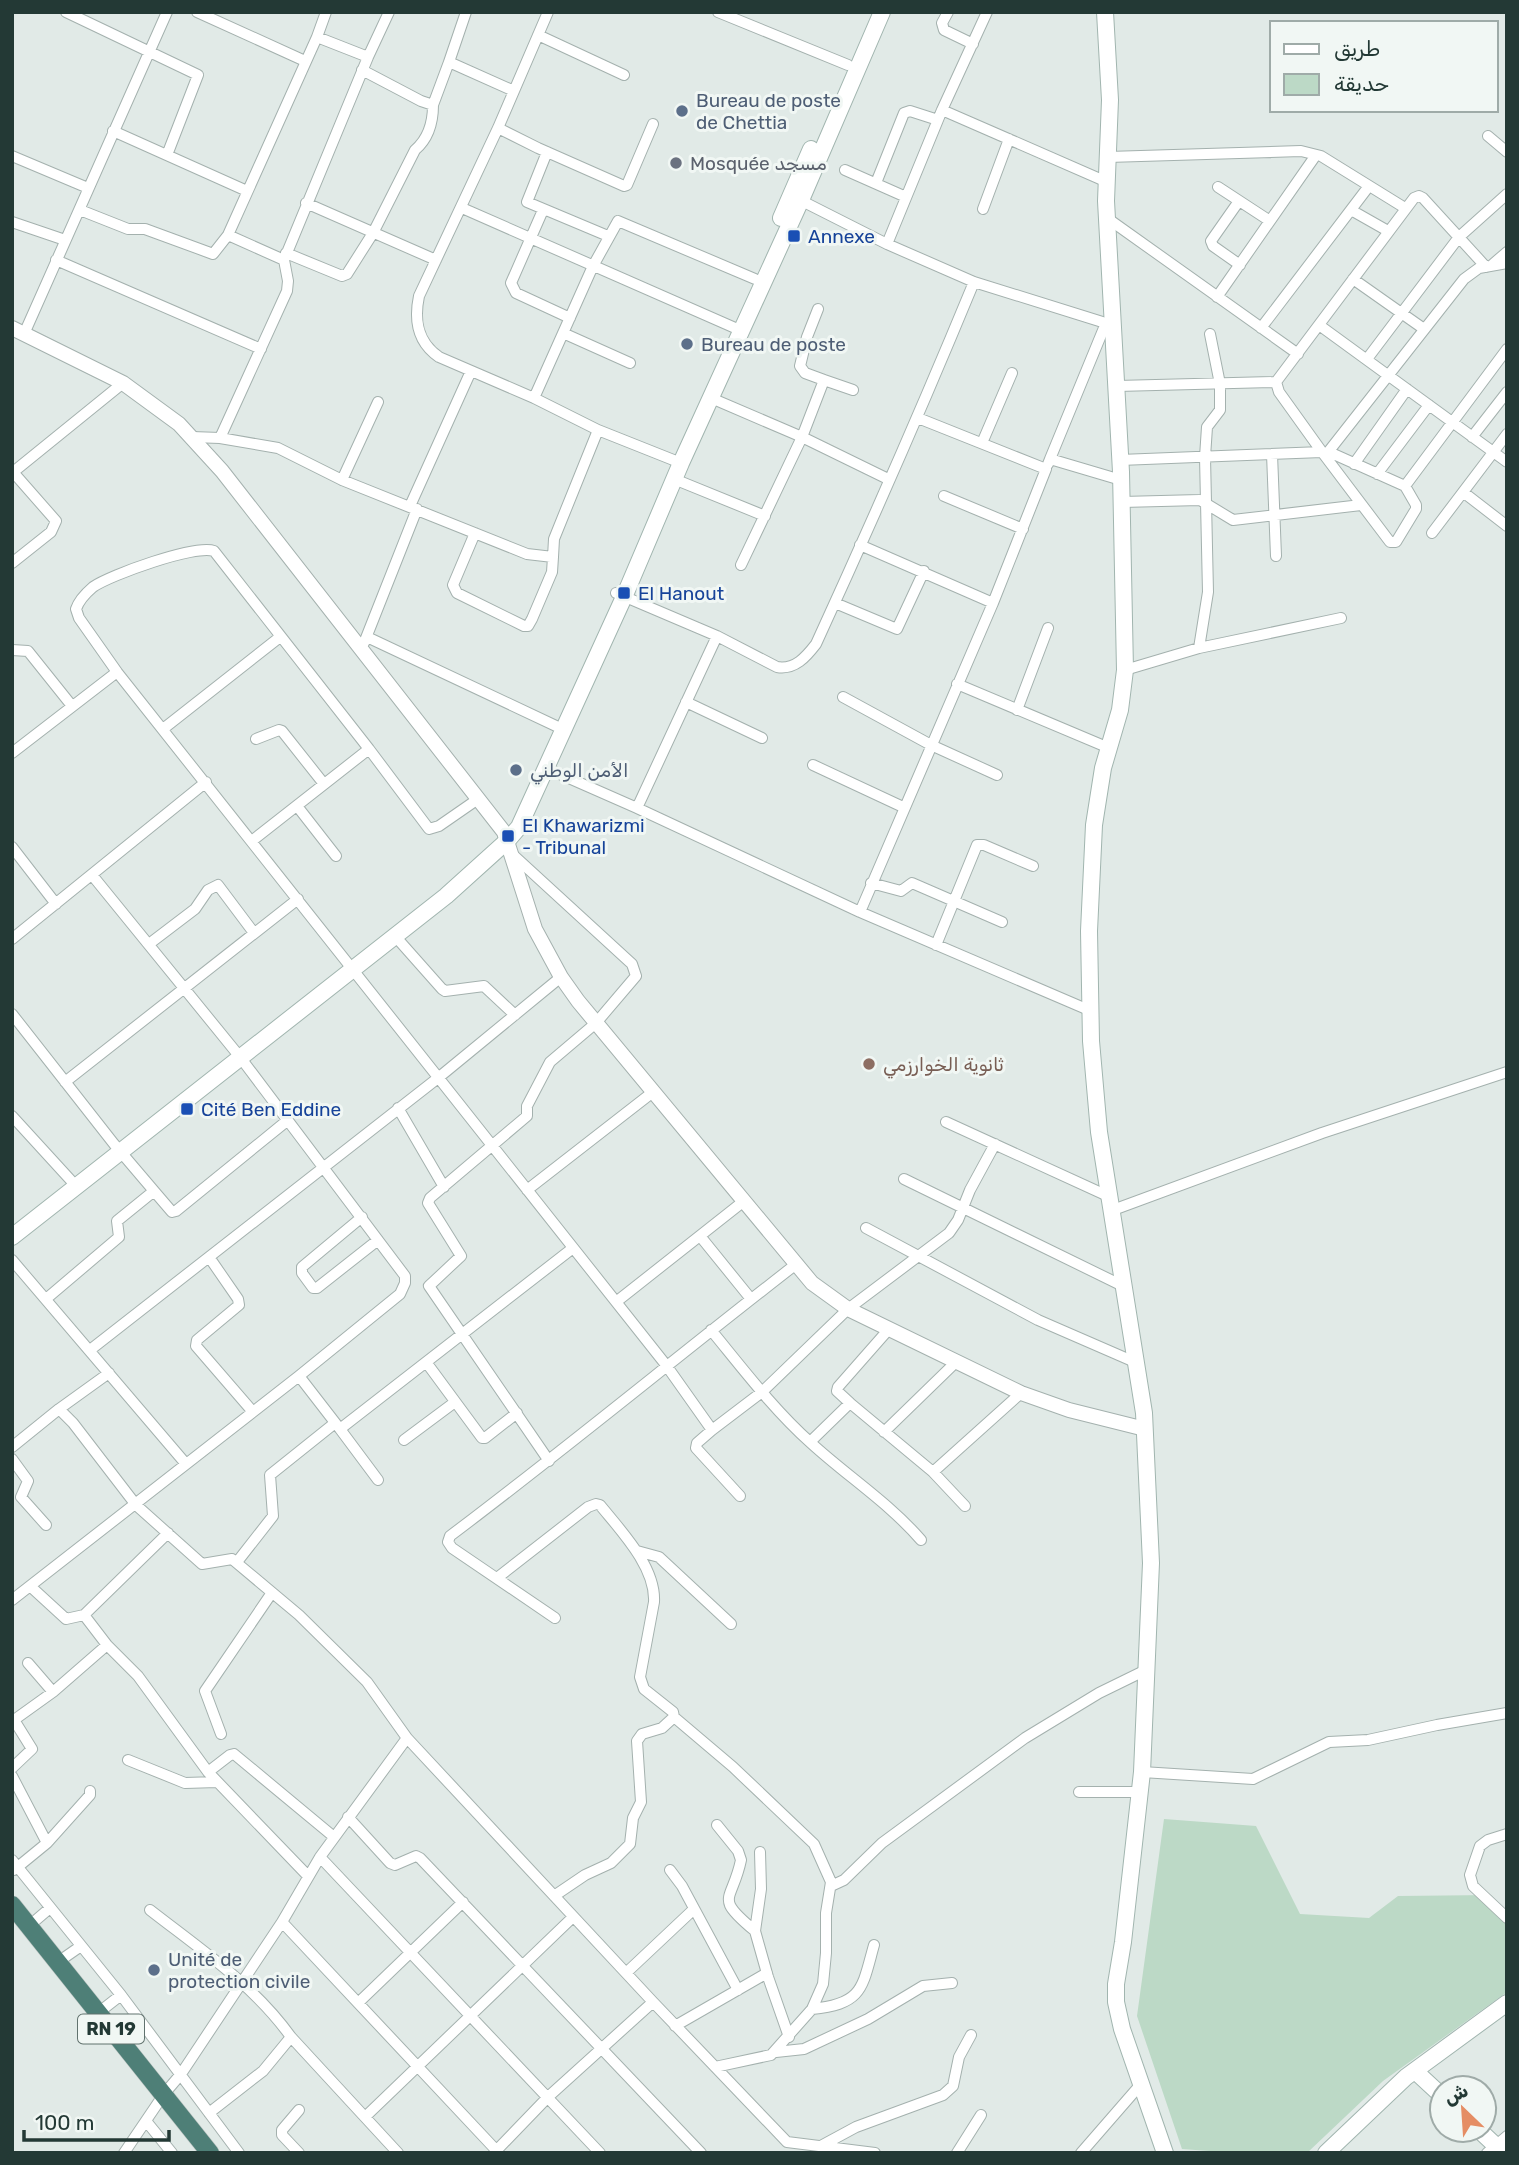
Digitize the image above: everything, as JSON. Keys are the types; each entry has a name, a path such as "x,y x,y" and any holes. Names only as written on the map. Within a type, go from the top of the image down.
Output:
{"highway":[{"name":"RN 19","path":"12,1905 210,2153"}],"main road":[{"path":"349,965 395,936 446,896 508,843 519,827 677,462 738,330 872,12"},
{"path":"12,1237 117,1148 508,843 556,726 674,480 677,462 711,398 755,279 882,12"},
{"path":"1105,12 1110,100 1107,183 1109,324 1117,386 1125,670 1120,710 1103,768 1094,825 1089,931 1092,1067 1111,1204 1138,1363 1145,1429 1151,1563 1142,1772 1116,2002 1122,2029 1165,2153"},
{"path":"12,1226 73,1183"},
{"path":"1326,2153 1386,2094 1507,2003"},
{"path":"1415,2071 1428,2083"}],"street":[{"path":"66,12 198,75 167,155"},
{"path":"167,12 80,210 18,331 123,383 179,424 192,437 364,643 508,843 635,968 636,976 596,1023 550,1062 527,1106 527,1116 430,1198 428,1203 461,1258 429,1284 550,1461"},
{"path":"197,12 305,61"},
{"path":"80,210 128,229 145,229 209,254 217,251 228,235 326,12"},
{"path":"220,438 287,291 285,256 389,12"},
{"path":"228,235 345,276 373,233 434,118 433,105 466,12"},
{"path":"548,12 498,128 419,296 415,312 417,328 429,351 598,430 677,462"},
{"path":"718,12 848,65"},
{"path":"948,12 942,23 944,30 973,44"},
{"path":"887,244 940,115 987,12"},
{"path":"538,35 624,75"},
{"path":"317,37 368,57"},
{"path":"449,62 514,91"},
{"path":"362,70 433,105"},
{"path":"876,183 904,113 910,111 940,115 1009,139 1107,183"},
{"path":"498,128 625,186 653,124"},
{"path":"113,131 247,191"},
{"path":"1488,136 1507,152"},
{"path":"983,209 1009,139"},
{"path":"1108,157 1263,150 1301,151 1316,155 1405,208"},
{"path":"547,152 528,203 608,236"},
{"path":"1217,297 1316,155"},
{"path":"13,160 88,188"},
{"path":"845,170 906,197"},
{"path":"1261,328 1369,186"},
{"path":"1218,187 1270,221"},
{"path":"1367,359 1459,237 1507,194"},
{"path":"1117,386 1276,382 1405,208 1419,196 1489,266"},
{"path":"795,198 887,244 974,282 1109,324 860,912"},
{"path":"1239,201 1211,241 1213,246 1240,265"},
{"path":"306,203 436,260"},
{"path":"461,208 738,330"},
{"path":"544,210 511,283 512,289 570,318"},
{"path":"1351,210 1388,231"},
{"path":"1107,218 1298,354"},
{"path":"534,398 593,266 608,236 620,220 755,279"},
{"path":"12,222 65,240"},
{"path":"1489,266 1507,252"},
{"path":"56,260 261,349"},
{"path":"1325,453 1464,279 1479,268 1507,263"},
{"path":"1353,279 1424,329"},
{"path":"620,595 717,636 777,667 794,665 808,655 816,644 888,479 918,418 974,282"},
{"path":"818,309 800,366 805,373 853,390"},
{"path":"1319,325 1507,462"},
{"path":"563,333 630,363"},
{"path":"1199,648 1208,593 1205,457 1208,425 1220,410 1220,384 1210,334"},
{"path":"1405,486 1507,349"},
{"path":"364,643 414,508 471,371"},
{"path":"982,443 1012,373"},
{"path":"741,565 802,437 824,380"},
{"path":"1120,460 1325,453 1405,486 1416,509 1396,542 1390,542 1361,505 1325,453 1279,392 1276,382"},
{"path":"12,563 55,527 55,522 13,473 123,383"},
{"path":"1354,464 1407,389"},
{"path":"1472,436 1507,392"},
{"path":"711,398 802,437 888,479"},
{"path":"342,480 379,402"},
{"path":"1377,474 1429,405"},
{"path":"918,418 982,443 1048,464 1121,480"},
{"path":"475,533 453,588 457,593 524,626 530,624 552,572 554,539 598,430"},
{"path":"1432,533 1507,434"},
{"path":"192,437 220,438 278,448 342,480 527,554 552,557"},
{"path":"1272,454 1276,556"},
{"path":"674,480 765,516"},
{"path":"1463,492 1507,526"},
{"path":"944,496 1023,529"},
{"path":"1122,502 1205,501 1233,520 1361,505"},
{"path":"860,545 923,570 993,603"},
{"path":"478,799 439,826 429,829 214,551 199,549 103,582 84,595 78,604 79,618 117,672 253,840 666,1365 712,1430"},
{"path":"835,603 897,629 923,570"},
{"path":"1125,670 1199,648 1341,618"},
{"path":"1017,709 1048,628"},
{"path":"637,808 717,636"},
{"path":"163,729 280,637"},
{"path":"364,643 556,726"},
{"path":"12,650 29,651 72,706"},
{"path":"12,753 117,672"},
{"path":"957,684 1109,748"},
{"path":"843,697 931,745 997,775"},
{"path":"685,702 762,738"},
{"path":"256,739 282,731 324,784"},
{"path":"253,840 369,749"},
{"path":"813,765 903,807"},
{"path":"546,768 860,912 1091,1011"},
{"path":"12,939 206,782"},
{"path":"297,806 336,856"},
{"path":"508,843 535,929 561,977 794,1265 812,1283 848,1309 1021,1393 1069,1410 1145,1429"},
{"path":"936,945 975,848 980,844 1033,866"},
{"path":"12,847 56,904"},
{"path":"12,1600 299,1376 404,1289 405,1276 324,1166 237,1053 92,875"},
{"path":"872,883 901,891 912,883 1002,922"},
{"path":"149,944 195,909 208,890 218,885 254,933"},
{"path":"65,1082 298,899"},
{"path":"395,936 445,991 484,986 515,1015"},
{"path":"90,1350 438,1078 561,977"},
{"path":"12,1014 117,1148 172,1212 176,1212 288,1119"},
{"path":"12,1034 22,1026"},
{"path":"946,1122 995,1144 1111,1204 1507,1072"},
{"path":"527,1190 653,1092"},
{"path":"398,1108 444,1187"},
{"path":"12,1116 73,1183"},
{"path":"740,1496 696,1448 697,1443 762,1392 848,1309 953,1228 995,1144"},
{"path":"904,1178 1125,1287"},
{"path":"46,1298 119,1237 117,1221 154,1191"},
{"path":"616,1302 744,1202"},
{"path":"362,1217 302,1267 302,1273 313,1287 317,1288 378,1240"},
{"path":"866,1228 1038,1320 1138,1363"},
{"path":"700,1236 751,1299"},
{"path":"237,1562 273,1516 270,1475 426,1362 573,1248"},
{"path":"209,1257 238,1299 239,1305 197,1340 196,1346 253,1412"},
{"path":"12,1260 186,1464"},
{"path":"555,1618 452,1548 449,1539 794,1265"},
{"path":"889,1329 837,1391 933,1472 965,1506"},
{"path":"711,1330 762,1392 810,1442 905,1521 920,1540"},
{"path":"426,1362 482,1438 517,1413"},
{"path":"884,1432 956,1362"},
{"path":"12,1447 109,1373"},
{"path":"299,1376 378,1480"},
{"path":"933,1472 1021,1393"},
{"path":"404,1440 455,1402"},
{"path":"810,1442 850,1403"},
{"path":"59,1409 73,1423 136,1505 202,1563 228,1559 237,1562 271,1594 299,1615 367,1682 408,1738 796,2153"},
{"path":"12,1459 28,1481 21,1497 46,1525"},
{"path":"497,1578 592,1505 600,1506 637,1551 654,1597 640,1676 644,1689 673,1712 674,1717 814,1844 830,1876 831,1886 822,1984 813,2009 776,2052"},
{"path":"30,1586 66,1619 84,1615 168,1533"},
{"path":"637,1551 659,1557 731,1624"},
{"path":"221,1734 205,1691 271,1594"},
{"path":"84,1615 107,1645 138,1676 208,1772 308,1876"},
{"path":"12,1769 32,1749 14,1720 53,1692 107,1645"},
{"path":"28,1663 53,1692"},
{"path":"831,1886 844,1880 882,1843 1019,1742 1099,1693 1146,1670"},
{"path":"1142,1772 1253,1779 1329,1742 1368,1740 1507,1713"},
{"path":"554,1896 585,1875 611,1863 626,1850 630,1844 633,1818 641,1802 637,1741 642,1734 662,1728 674,1717"},
{"path":"124,2153 181,2074 282,1922 320,1857 408,1738"},
{"path":"208,1772 234,1754 334,1837"},
{"path":"128,1760 185,1783 217,1782"},
{"path":"12,1776 47,1843"},
{"path":"90,1791 90,1795 47,1843 14,1866 121,1995 239,2153"},
{"path":"1079,1792 1140,1792"},
{"path":"348,1817 390,1863 395,1865 419,1856 701,2153"},
{"path":"717,1825 738,1851 741,1860 729,1895 732,1911 755,1931"},
{"path":"1507,1834 1488,1840 1480,1846 1470,1875 1473,1886 1507,1918"},
{"path":"760,1852 761,1889 755,1931 789,2036"},
{"path":"320,1857 600,2153"},
{"path":"670,1870 695,1909 738,1990"},
{"path":"358,2003 463,1902"},
{"path":"29,1926 50,1908"},
{"path":"626,1973 695,1909"},
{"path":"150,1910 263,2001 291,2037 398,2153"},
{"path":"365,2117 573,1917"},
{"path":"282,1922 495,2151 548,2097 653,2002"},
{"path":"813,2009 835,2006 858,1993 874,1945"},
{"path":"58,1962 81,1946"},
{"path":"676,2026 767,1973"},
{"path":"715,2067 766,2057 776,2052 804,2049 868,2019 923,1986 952,1983"},
{"path":"98,2013 121,1995"},
{"path":"819,2147 856,2127 943,2095 953,2085 959,2057 971,2035"},
{"path":"209,2113 263,2071 291,2037"},
{"path":"1081,2153 1141,2084"},
{"path":"299,2110 282,2130 282,2134 299,2153"},
{"path":"957,2153 981,2115"},
{"path":"146,2121 172,2153"},
{"path":"787,2142 875,2153"}],"green space":[{"path":"1164,1819 1256,1826 1300,1914 1369,1918 1398,1896 1491,1895 1507,1914 1507,1992 1383,2081 1307,2153 1236,2153 1182,2149 1137,2016"}],"place":[{"name":"Bureau de poste de Chettia","path":"682,111"},
{"name":"Mosquée مسجد","path":"676,163"},
{"name":"Annexe","path":"794,236"},
{"name":"Bureau de poste","path":"687,344"},
{"name":"El Hanout","path":"624,593"},
{"name":"الأمن الوطني","path":"516,770"},
{"name":"El Khawarizmi - Tribunal","path":"508,836"},
{"name":"ثانوية الخوارزمي","path":"869,1064"},
{"name":"Cité Ben Eddine","path":"187,1109"},
{"name":"Unité de protection civile","path":"154,1970"}]}
